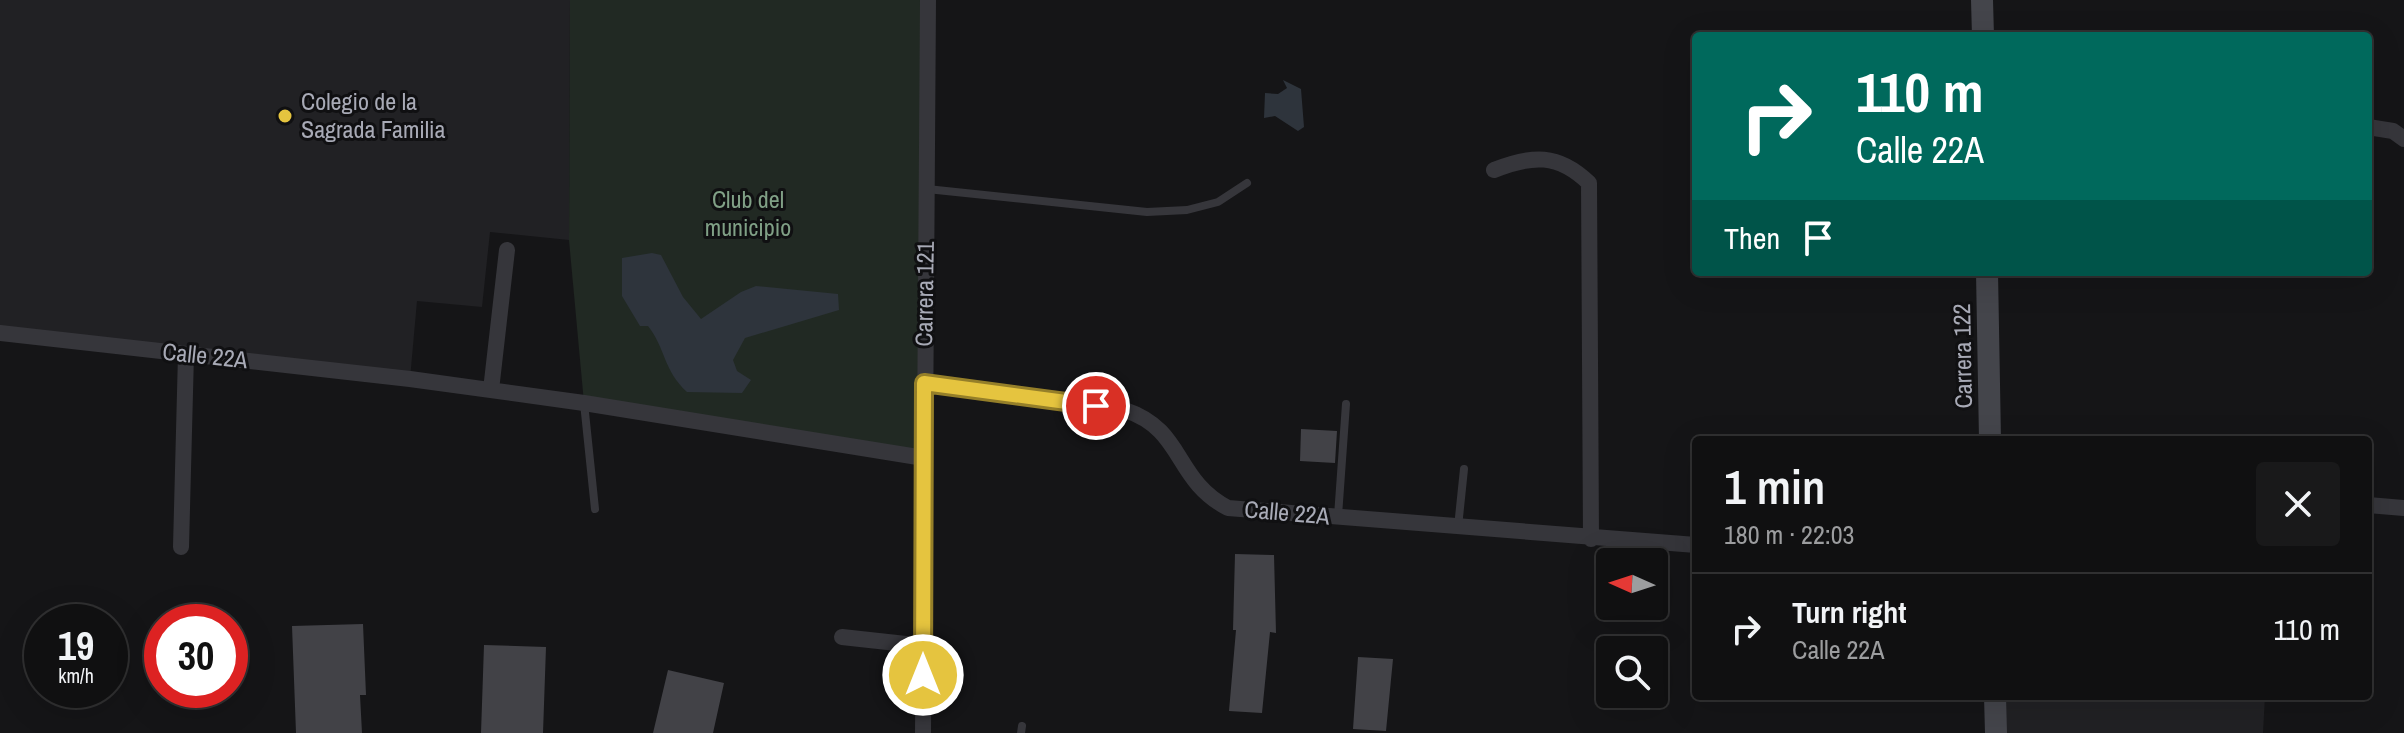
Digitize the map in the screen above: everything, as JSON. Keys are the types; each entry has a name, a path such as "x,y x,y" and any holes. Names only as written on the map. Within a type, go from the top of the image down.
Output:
{"street":[{"name":"Carrera 121","path":"923,733 928,0"},
{"path":"1982,0 1983,32"},
{"path":"2372,128 2393,131 2404,139"},
{"path":"1494,170 1521,159 1549,160 1571,166 1589,183 1591,539"},
{"path":"491,390 507,250"},
{"name":"Carrera 122","path":"1987,276 1990,436"},
{"name":"Calle 22A","path":"0,333 410,379 584,403 924,458"},
{"path":"181,547 186,354"},
{"name":"Calle 22A","path":"924,383 1125,410 1148,418 1163,431 1206,496 1228,508 1692,545"},
{"path":"2372,505 2404,508"},
{"path":"842,637 924,646"},
{"path":"1995,700 1996,733"}],"lane":[{"path":"927,189 1147,212 1187,210 1218,202 1247,183"},
{"path":"584,403 595,509"},
{"path":"1338,517 1346,404"},
{"path":"1458,527 1464,469"}],"shaded area":[{"name":"Colegio de la Sagrada Familia","path":"0,0 570,0 569,240 490,232 482,307 417,301 410,379 0,333"},
{"path":"1283,80 1301,89 1304,127 1298,131 1275,116 1264,118 1265,93 1278,94 1287,88"},
{"path":"652,253 661,255 683,297 701,319 741,292 756,286 838,294 839,310 745,338 733,360 737,371 751,380 742,393 687,392 673,376 648,326 640,326 622,296 622,258"},
{"path":"1995,700 2265,700 2263,733 1996,733"}],"green space":[{"name":"Club del municipio","path":"570,0 928,0 924,458 584,403 569,240"}],"building":[{"path":"1301,429 1337,431 1335,463 1300,461"},
{"path":"1235,554 1274,555 1276,633 1270,632 1262,713 1229,711 1236,630 1233,630"},
{"path":"363,624 366,695 360,695 362,733 296,733 292,626"},
{"path":"484,645 546,647 543,733 481,733"},
{"path":"1358,657 1393,659 1386,731 1353,729"},
{"path":"668,670 724,683 713,733 653,733"}],"place":[{"name":"Colegio de la Sagrada Familia","path":"285,116"}],"route":[{"path":"923,675 924,383 1096,406"}]}
